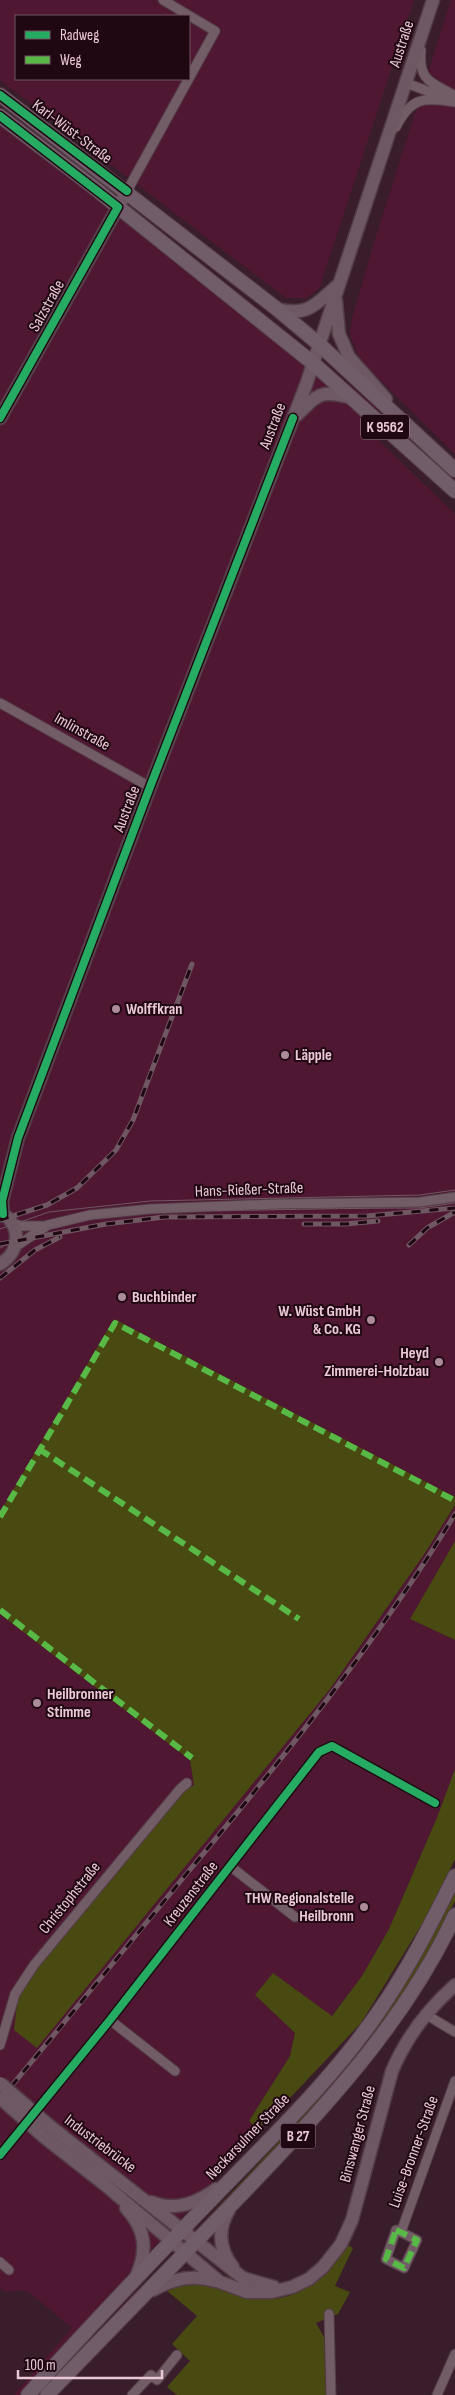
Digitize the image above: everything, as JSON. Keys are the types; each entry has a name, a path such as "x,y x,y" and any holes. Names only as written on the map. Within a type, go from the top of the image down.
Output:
{"main road":[{"name":"Austraße","path":"0,1174 18,1138 150,787 314,364 433,0"},
{"name":"Karl-Wüst-Straße","path":"0,95 277,309 320,345 455,470"},
{"name":"Karl-Wüst-Straße","path":"0,116 118,207 314,364 455,491"},
{"name":"Salzstraße","path":"0,418 126,191"},
{"path":"277,309 293,313 301,312 316,304 340,283"},
{"path":"335,297 340,334 350,357 414,431"},
{"path":"293,418 316,396 330,393 354,399"},
{"name":"Austraße","path":"15,1246 16,1232 5,1216 2,1201 18,1138"},
{"path":"0,1264 10,1256 15,1246"},
{"name":"Neckarsulmer Straße","path":"28,2395 135,2279 288,2123 342,2060 377,2015 413,1959 455,1876"},
{"name":"Neckarsulmer Straße","path":"47,2395 149,2292 300,2134 361,2062 421,1979 455,1915"},
{"name":"Binswanger Straße","path":"172,2241 220,2282 247,2292 260,2293 292,2287 319,2272 333,2256 348,2231 392,2071 408,2038 425,2014 455,1985"},
{"name":"Industriebrücke","path":"0,2083 47,2132 104,2184 172,2241"},
{"name":"Industriebrücke","path":"0,2098 145,2199 183,2229"},
{"path":"145,2199 172,2206 196,2202 238,2172"},
{"path":"104,2184 130,2213 145,2242 141,2265 135,2279"},
{"path":"233,2203 222,2225 220,2244 223,2252 243,2278"},
{"path":"183,2229 243,2278 261,2285 292,2287"},
{"path":"149,2292 165,2282 187,2278 220,2282"}],"street":[{"name":"Salzstraße","path":"163,0 189,15"},
{"name":"Salzstraße","path":"190,16 216,31 190,77"},
{"path":"422,32 420,61 426,79 455,96"},
{"name":"Salzstraße","path":"126,191 188,80"},
{"path":"406,83 455,101"},
{"path":"385,149 402,115 412,104 431,98 455,101"},
{"name":"Imlinstraße","path":"0,703 150,787"},
{"name":"Hans-Rießer-Straße","path":"15,1246 46,1226 70,1218 150,1209 278,1204 420,1202 455,1196"},
{"name":"Hans-Rießer-Straße","path":"5,1216 21,1226 46,1226"},
{"name":"Kreuzenstraße","path":"0,2155 110,2020 319,1752 332,1746 435,1803"},
{"name":"Christophstraße","path":"0,2041 15,1994 34,1965 187,1783"},
{"name":"Kreuzenstraße","path":"230,1866 295,1917"},
{"path":"425,2014 455,2032"},
{"path":"110,2020 175,2071"},
{"name":"Luise-Bronner-Straße","path":"401,2232 455,2082"},
{"path":"0,2262 9,2270"},
{"path":"329,2314 331,2395"},
{"path":"437,2395 455,2354"},
{"path":"132,2395 151,2375 157,2380 177,2355"}],"shaded area":[{"path":"0,0 414,0 319,289 306,298 286,298 0,80"},
{"path":"451,0 455,0 455,454 367,367 357,353 350,335 352,319 373,246"},
{"path":"0,107 266,315 377,408 370,432 455,514 455,1497 114,1319 0,1512"},
{"path":"114,1319 455,1497 455,1505 425,1553 330,1689 37,2048 14,2030 18,1995 37,1968 182,1792 194,1785 190,1760 0,1614 0,1512"},
{"path":"455,1505 455,1541 410,1619 455,1640 455,1769 438,1815 389,1929 362,1976 331,2016 273,1973 255,1995 295,2033 290,2056 249,2120 258,2129 206,2191 83,2324 22,2395 14,2395 72,2328 30,2293 23,2290 5,2292 0,2288 0,1614 190,1760 194,1785 37,2047 330,1689 425,1553"},
{"path":"455,1541 455,1640 410,1619"},
{"path":"455,1769 455,1859 430,1911 361,2023 270,2119 258,2129 249,2121 290,2056 295,2033 255,1995 273,1973 332,2016 362,1976 389,1929 438,1815"},
{"path":"455,1892 455,1901 413,1979 372,2040 288,2139 205,2226 202,2224 292,2128 410,1975"},
{"path":"346,2244 353,2248 335,2286 350,2292 338,2314 316,2323 324,2337 326,2395 177,2395 167,2387 190,2361 172,2344 197,2316 166,2290 200,2279 244,2296 264,2299 282,2298 299,2292 315,2281 331,2265"}],"tram line":[{"path":"0,1229 49,1212 150,1201 420,1195 455,1190"},
{"path":"0,1248 28,1235 59,1225 127,1214 197,1211 420,1208 455,1203"}],"railway":[{"path":"0,1220 47,1205 77,1188 116,1150 133,1120 192,964"},
{"path":"0,1244 106,1224 164,1217 367,1216 455,1208"},
{"path":"409,1245 427,1228 455,1212"},
{"path":"304,1224 346,1224 378,1221"},
{"path":"0,1278 35,1250 60,1237"},
{"path":"0,2100 294,1742 394,1608 455,1514"}],"marked path":[{"path":"0,1517 115,1323 454,1500"},
{"path":"39,1449 299,1619"},
{"path":"0,1610 192,1758"},
{"path":"396,2230 417,2240 404,2268 386,2259 396,2230"}],"cycle path":[{"path":"0,95 127,191"},
{"path":"0,116 118,207 0,418"},
{"path":"3,1214 2,1201 18,1138 150,787 293,418"},
{"path":"0,2155 110,2020 319,1752 332,1746 435,1803"}],"place":[{"name":"Wolffkran","path":"116,1009"},
{"name":"Läpple","path":"285,1055"},
{"name":"Buchbinder","path":"122,1297"},
{"name":"W. Wüst GmbH & Co. KG","path":"371,1320"},
{"name":"Heyd Zimmerei-Holzbau","path":"439,1362"},
{"name":"Heilbronner Stimme","path":"37,1703"},
{"name":"THW Regionalstelle Heilbronn","path":"364,1907"}]}
